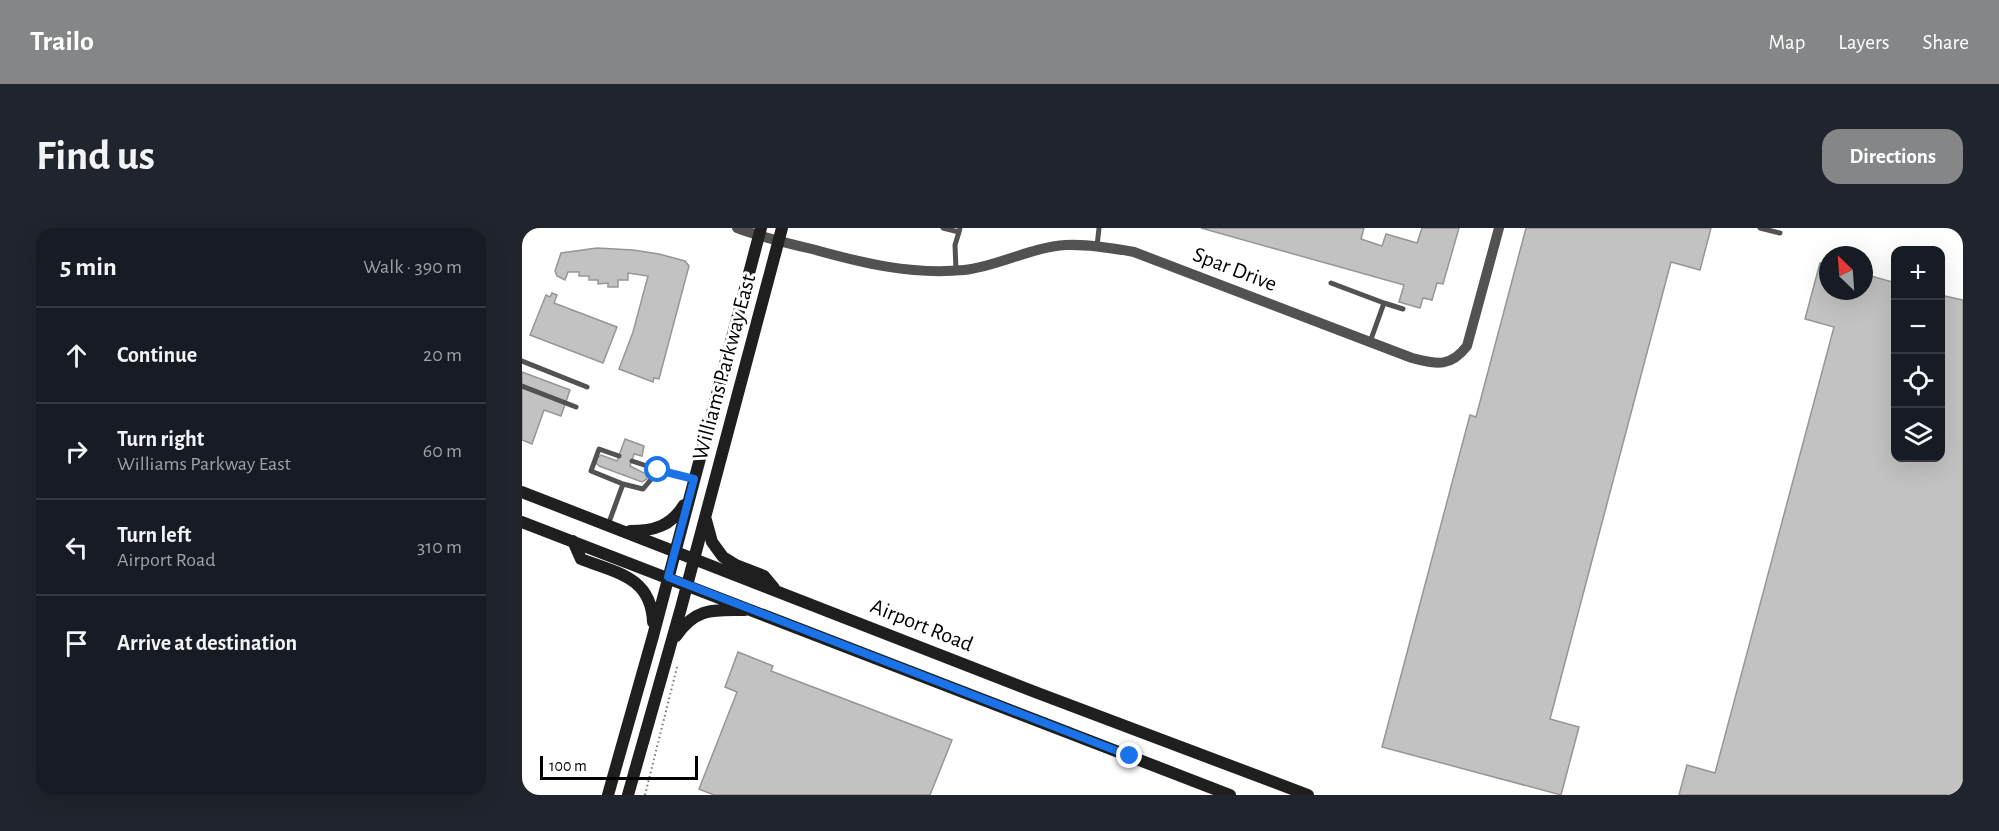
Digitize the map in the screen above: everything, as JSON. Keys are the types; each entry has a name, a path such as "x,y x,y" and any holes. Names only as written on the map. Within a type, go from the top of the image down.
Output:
{"main road":[{"name":"Williams Parkway East","path":"628,795 671,644 782,228"},
{"name":"Williams Parkway East","path":"608,795 653,636 760,232"},
{"name":"Airport Road","path":"522,492 1035,692 1308,795"},
{"path":"625,531 644,531 667,524 679,514 689,497"},
{"path":"706,515 708,534 723,557 735,565 765,576 775,589"},
{"name":"Airport Road","path":"522,522 1230,795"},
{"path":"573,541 581,559 630,578 643,589 652,610 653,636"},
{"path":"671,644 681,629 696,615 711,610 754,610"}],"street":[{"name":"Spar Drive","path":"737,228 760,232 779,241 887,267 927,272 967,270 1038,250 1065,245 1097,246 1134,252 1412,358 1435,363 1450,362 1467,346 1499,228"}],"lane":[{"path":"943,228 959,230 955,245 956,270"},
{"path":"1097,246 1099,228"},
{"path":"1760,228 1780,233"},
{"path":"1331,283 1403,309"},
{"path":"1370,342 1384,303"},
{"path":"522,361 587,387"},
{"path":"522,386 576,407"},
{"path":"619,456 611,456 599,450 591,471 623,484 643,489 658,470"},
{"path":"632,461 638,466 694,479"},
{"path":"603,476 606,469"},
{"path":"615,481 618,473"},
{"path":"630,486 633,479"},
{"path":"608,525 623,484"}],"path":[{"path":"645,795 679,658"}],"building":[{"path":"1201,228 1364,228 1361,239 1382,246 1386,234 1417,243 1422,228 1459,228 1443,284 1437,283 1432,300 1423,298 1420,308 1399,302 1404,285"},
{"path":"1526,228 1711,228 1700,270 1671,262 1550,719 1579,727 1561,795 1382,747 1470,415 1476,417"},
{"path":"597,248 659,254 685,261 689,266 659,379 654,378 653,382 619,369 633,332 648,276 628,273 628,280 618,280 618,287 608,287 608,283 598,284 598,280 589,280 589,276 579,276 579,272 568,272 565,280 557,276 555,271 561,253"},
{"path":"1819,267 1819,300 1873,300 1873,277 1891,282 1891,462 1945,462 1945,296 1963,300 1963,795 1679,795 1687,765 1715,773 1834,327 1805,319"},
{"path":"552,293 557,295 554,303 617,327 603,363 530,335 546,295 550,297"},
{"path":"522,372 570,390 561,416 544,410 532,444 522,440"},
{"path":"625,439 644,446 642,456 634,454 630,466 646,474 647,479 642,482 596,463 596,459 601,455 617,461"},
{"path":"738,652 773,666 771,671 952,740 930,795 714,795 699,789 737,692 725,687"}],"route":[{"path":"658,470 694,479 668,577 1130,756"}]}
